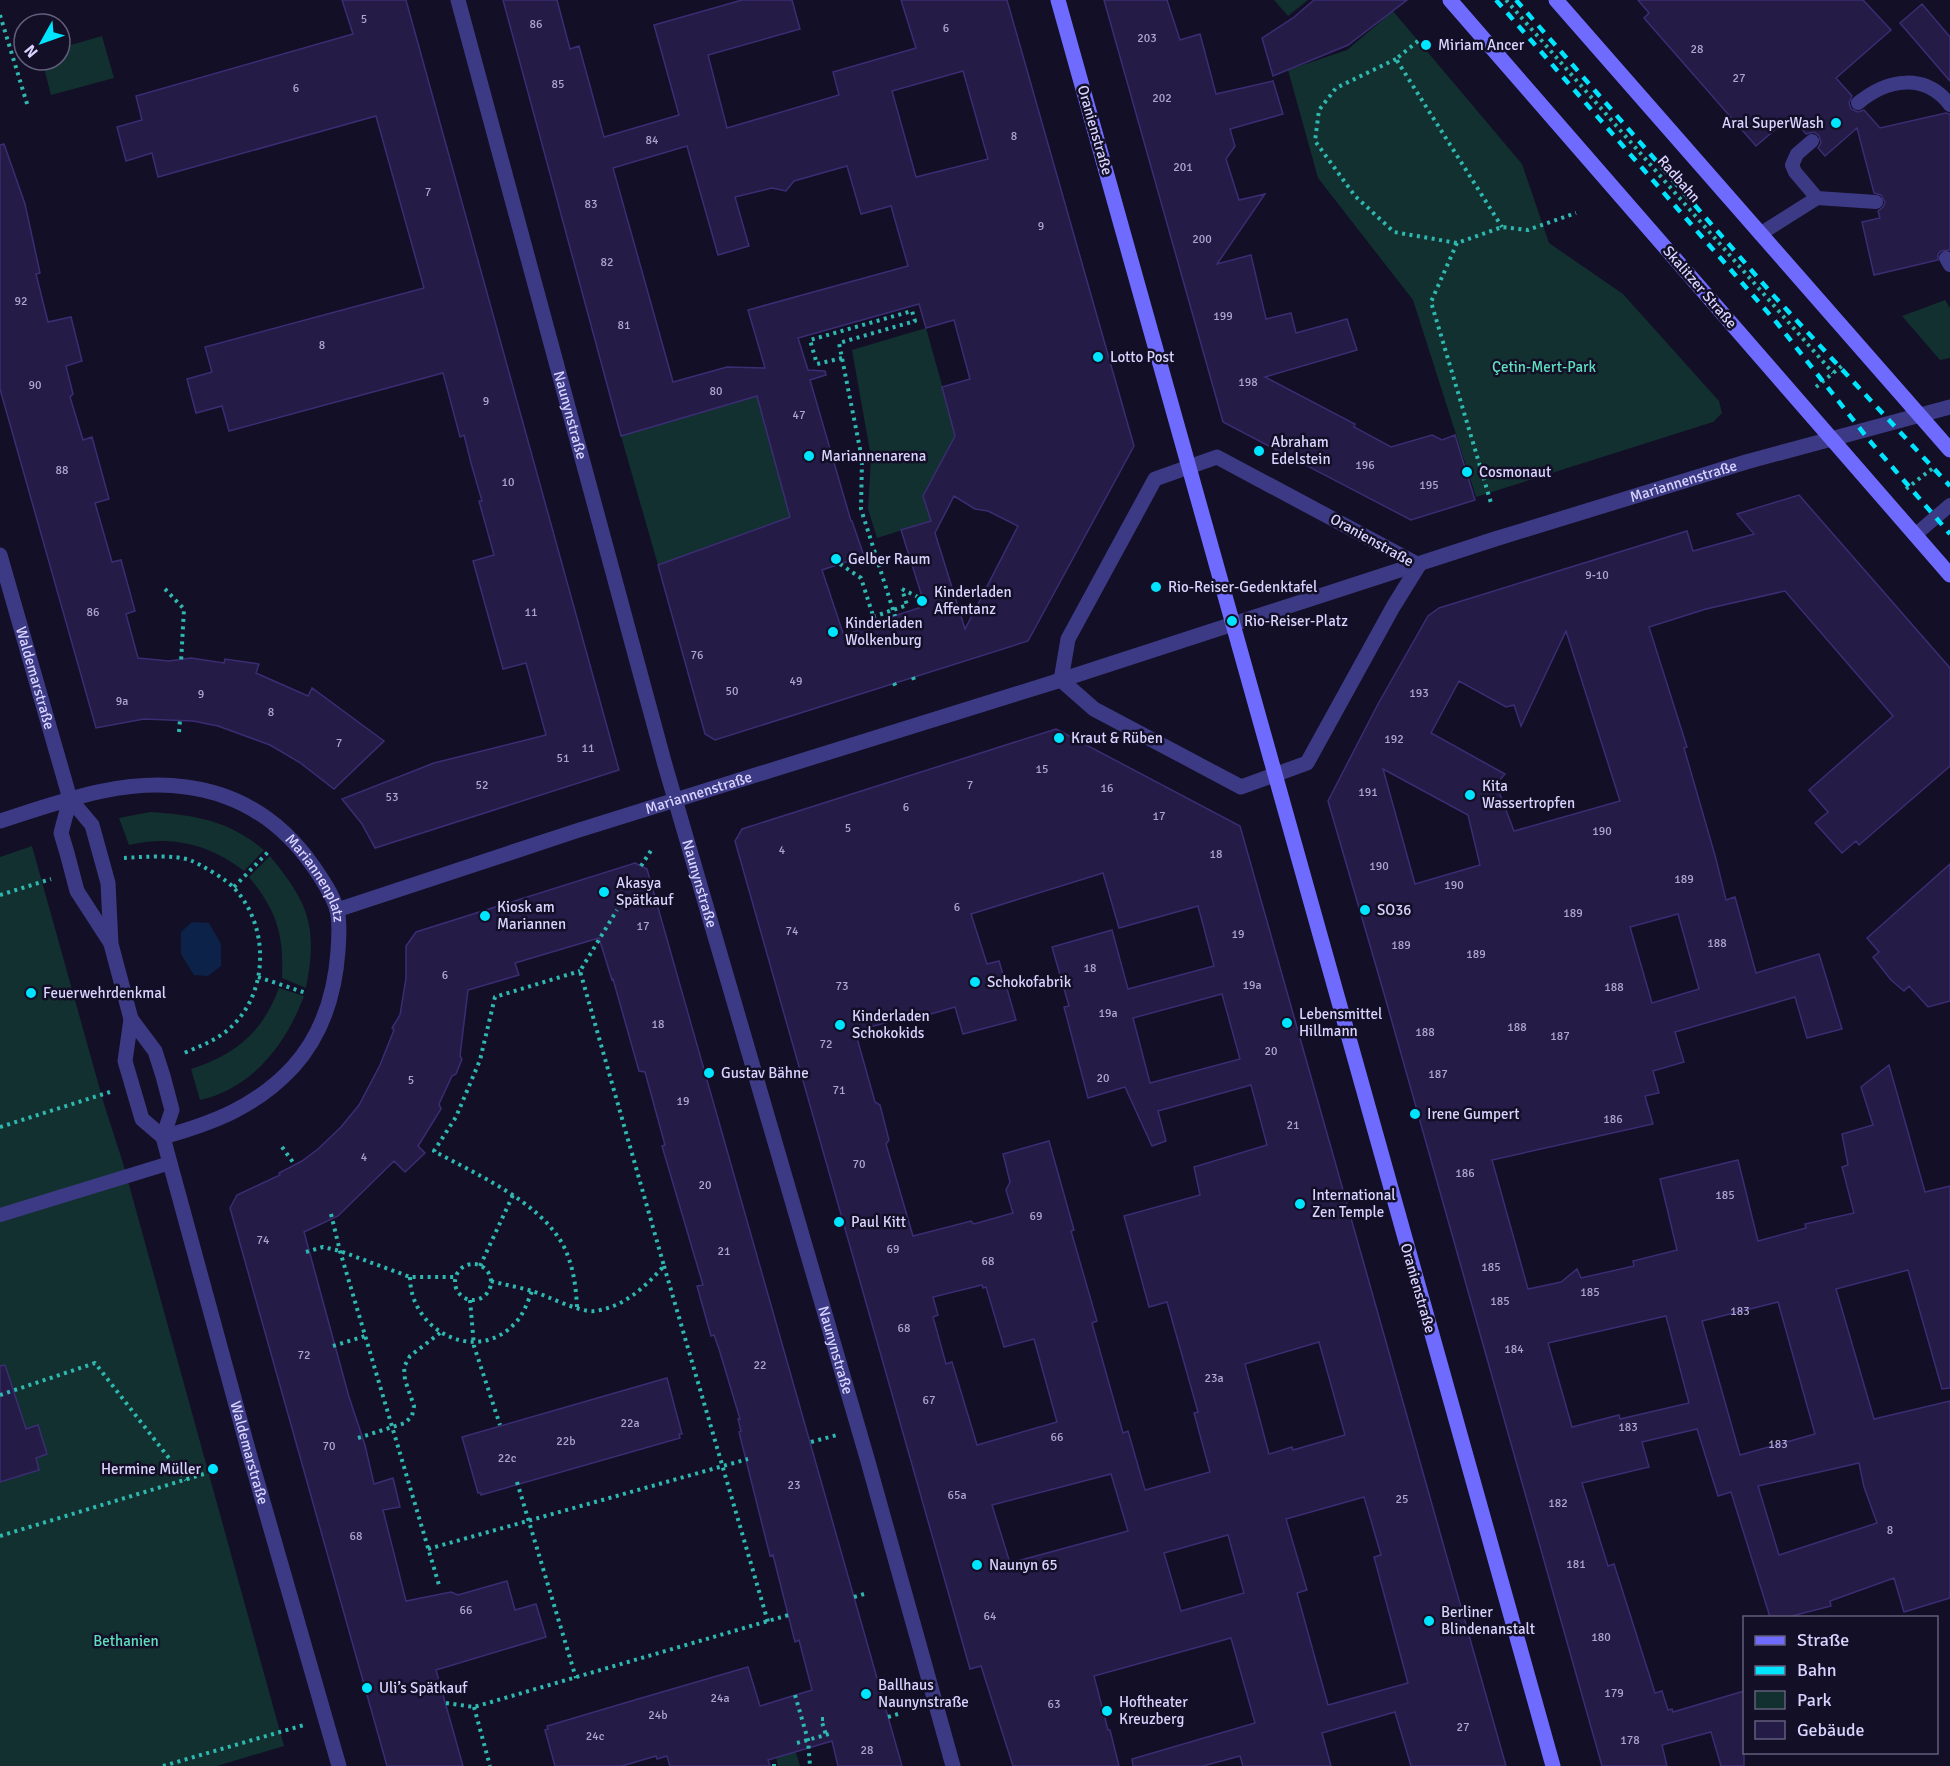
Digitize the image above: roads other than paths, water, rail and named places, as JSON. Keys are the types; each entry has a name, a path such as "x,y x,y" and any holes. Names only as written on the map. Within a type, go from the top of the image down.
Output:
{"street":[{"name":"Naunynstraße","path":"458,0 676,800 867,1458 953,1766"},
{"name":"Oranienstraße","path":"1059,0 1189,467"},
{"name":"Skalitzer Straße","path":"1450,0 1950,575"},
{"path":"1556,0 1950,450"},
{"name":"Mariannenstraße","path":"1419,565 1533,527 1831,438 1950,407"},
{"name":"Oranienstraße","path":"1217,457 1419,565 1393,607 1307,763 1241,787 1102,714 1088,705 1061,680 1068,639 1155,479 1217,457"},
{"path":"1189,467 1275,775"},
{"name":"Waldemarstraße","path":"0,555 70,799 92,825 108,883 111,944 131,1018 155,1051 163,1076 172,1110 163,1137 254,1471 339,1766"},
{"path":"1061,680 1419,565"},
{"name":"Mariannenstraße","path":"337,910 676,800 1061,680"},
{"name":"Oranienstraße","path":"1275,775 1553,1766"},
{"name":"Mariannenplatz","path":"0,821 70,799 137,786 186,787 233,799 263,814 286,833 323,879 337,910 339,936 336,972 322,1024 308,1049 271,1088 226,1117 163,1137"},
{"name":"Waldemarstraße","path":"70,799 61,833 77,891 111,944"},
{"name":"Waldemarstraße","path":"131,1018 125,1061 142,1119 163,1137"}],"lane":[{"path":"1858,103 1872,91 1889,84 1906,82 1925,86 1943,96 1950,105"},
{"path":"1812,141 1797,154 1792,165 1795,172 1817,198"},
{"path":"1760,234 1817,198 1876,201"},
{"path":"1915,535 1949,508"},
{"path":"0,1215 170,1163"}],"water":[{"path":"192,922 209,923 221,944 221,966 208,976 194,975 181,954 181,932"}],"railway":[{"path":"1496,0 1777,323 1869,440 1950,534"},
{"path":"1516,0 1773,295 1950,486"}],"place":[{"name":"Miriam Ancer","path":"1426,45"},
{"name":"Aral SuperWash","path":"1836,123"},
{"name":"Lotto Post","path":"1098,357"},
{"name":"Abraham Edelstein","path":"1259,451"},
{"name":"Mariannenarena","path":"809,456"},
{"name":"Cosmonaut","path":"1467,472"},
{"name":"Gelber Raum","path":"836,559"},
{"name":"Rio-Reiser-Gedenktafel","path":"1156,587"},
{"name":"Kinderladen Affentanz","path":"922,601"},
{"name":"Rio-Reiser-Platz","path":"1232,621"},
{"name":"Kinderladen Wolkenburg","path":"833,632"},
{"name":"Kraut & Rüben","path":"1059,738"},
{"name":"Kita Wassertropfen","path":"1470,795"},
{"name":"Akasya Spätkauf","path":"604,892"},
{"name":"SO36","path":"1365,910"},
{"name":"Kiosk am Mariannen","path":"485,916"},
{"name":"Schokofabrik","path":"975,982"},
{"name":"Feuerwehrdenkmal","path":"31,993"},
{"name":"Lebensmittel Hillmann","path":"1287,1023"},
{"name":"Kinderladen Schokokids","path":"840,1025"},
{"name":"Gustav Bähne","path":"709,1073"},
{"name":"Irene Gumpert","path":"1415,1114"},
{"name":"International Zen Temple","path":"1300,1204"},
{"name":"Paul Kitt","path":"839,1222"},
{"name":"Hermine Müller","path":"213,1469"},
{"name":"Naunyn 65","path":"977,1565"},
{"name":"Berliner Blindenanstalt","path":"1429,1621"},
{"name":"Uli’s Spätkauf","path":"367,1688"},
{"name":"Ballhaus Naunynstraße","path":"866,1694"},
{"name":"Hoftheater Kreuzberg","path":"1107,1711"}],"park label":[{"name":"Çetin-Mert-Park","path":"1544,367"},
{"name":"Bethanien","path":"126,1641"}]}
